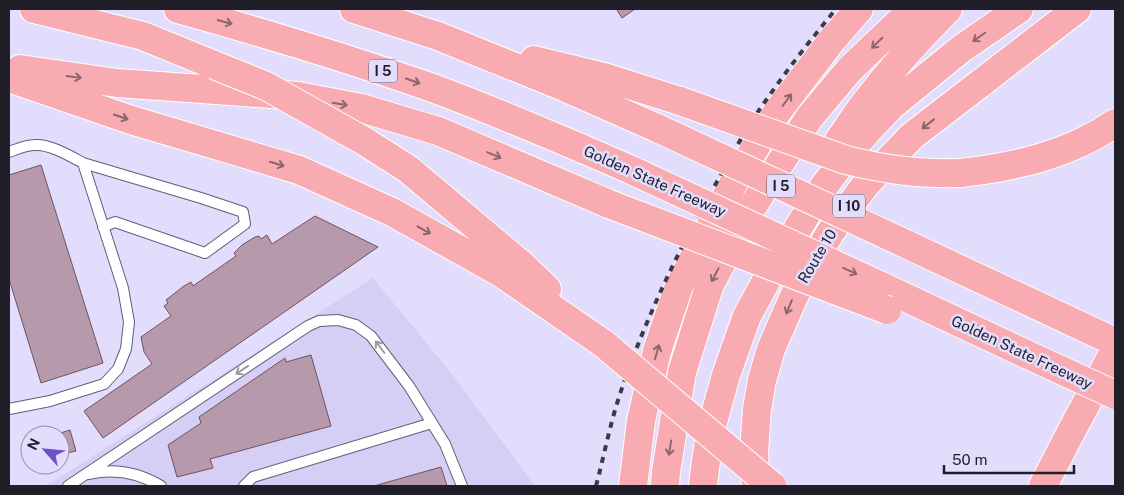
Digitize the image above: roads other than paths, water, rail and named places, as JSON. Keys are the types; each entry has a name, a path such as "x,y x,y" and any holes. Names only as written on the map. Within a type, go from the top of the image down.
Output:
{"highway":[{"path":"34,9 143,36 266,86 364,141 408,169 512,270 604,344 772,486"},
{"name":"Golden State Freeway","path":"178,9 284,39 426,86 506,117 638,173 883,297 1026,354 1115,395"},
{"name":"I 5","path":"354,9 438,36 557,84 657,128 1115,342"},
{"path":"633,486 641,421 655,360 679,286 734,182 777,112 832,40 859,9"},
{"path":"665,486 682,372 710,284 751,209 809,118 850,69 912,9"},
{"path":"822,189 838,141 865,103 922,35 948,9"},
{"path":"704,486 711,429 726,375 747,316 771,272 822,189 850,150 891,106 962,49 1018,9"},
{"path":"799,225 831,185 866,149 907,115 978,67 1077,9"},
{"name":"Route 10","path":"756,486 754,452 757,409 762,380 771,348 794,294 830,233 866,184 912,136 1077,9"},
{"path":"438,36 604,77 680,101 846,160 874,167 903,171 931,174 960,174 1022,164 1077,144 1115,123"},
{"path":"9,67 117,84 298,96 361,108 438,131 609,204 883,297"},
{"path":"9,78 131,120 299,170 392,212 512,270"},
{"path":"1046,310 1115,334"},
{"path":"1042,486 1115,350"}],"lane":[{"path":"9,152 36,145 51,148 83,163 243,212 245,224 205,254 115,222 103,227"},
{"path":"9,409 50,401 104,384 118,369 126,349 129,322 123,288 83,163"},
{"path":"68,486 308,326 325,320 338,320 350,322 371,336 409,386 445,444 462,486"},
{"path":"244,486 253,477 432,423"},
{"path":"84,476 103,472 124,472 143,477 161,486"}],"railway":[{"path":"596,486 613,417 629,367 662,288 687,237 754,118 793,63 836,9"}]}
